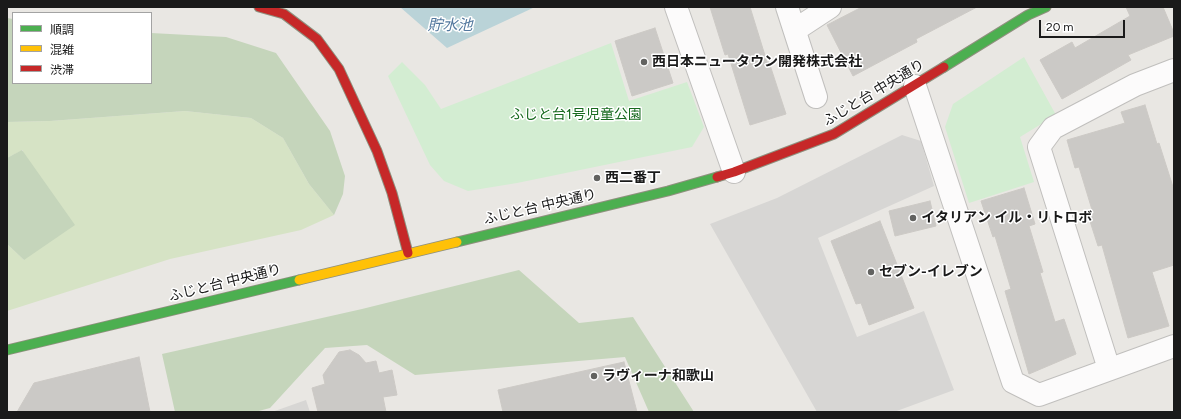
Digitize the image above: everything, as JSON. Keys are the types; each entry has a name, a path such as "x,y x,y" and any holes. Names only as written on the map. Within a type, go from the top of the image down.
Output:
{"street":[{"path":"259,7 284,14 317,39 339,69 377,151 392,193 408,253"},
{"path":"676,7 734,172"},
{"path":"787,7 816,97"},
{"path":"795,30 830,7"},
{"name":"ふじと台 中央通り","path":"7,350 668,191 734,172 834,134 915,86 1028,15 1046,7"},
{"path":"1109,368 1039,147 1053,128 1135,86 1174,70"},
{"path":"915,86 1013,382 1039,395 1109,368 1174,346"}],"shaded area":[{"path":"902,135 921,141 934,186 818,238 857,337 924,311 954,390 894,412 817,412 710,224 777,198"},
{"path":"306,400 310,412 272,412"}],"green space":[{"path":"7,18 12,19 12,84 152,84 152,33 226,37 276,53 330,131 345,176 343,194 334,215 309,184 283,138 251,118 185,111 50,121 7,122"},
{"name":"ふじと台1号児童公園","path":"611,43 629,101 687,82 704,127 692,147 517,183 468,191 444,181 430,165 388,76 402,62 425,85 441,109"},
{"path":"1024,57 1056,115 1020,137 1034,182 969,203 945,127 953,104"},
{"path":"185,111 251,118 283,138 309,184 334,215 301,230 170,259 7,311 7,244 24,260 23,150 7,158 7,122 50,121"},
{"path":"22,150 75,225 24,260 7,244 7,158"},
{"path":"519,270 579,323 633,317 694,412 649,412 625,357 415,375 367,345 325,348 270,408 255,412 175,412 162,354 362,309"}],"water":[{"name":"貯水池","path":"400,7 535,7 447,48"}],"building":[{"path":"710,7 750,7 767,62 769,62 786,114 750,125 728,54 725,55"},
{"path":"862,7 977,7 916,39 917,42 853,76 827,25"},
{"path":"1126,7 1163,7 1174,36 1128,55 1131,60 1062,99 1040,60 1072,42 1075,48 1130,16"},
{"name":"西日本ニュータウン開発株式会社","path":"655,28 673,83 632,96 615,41"},
{"path":"1145,105 1157,144 1159,143 1174,190 1174,265 1152,272 1169,326 1128,338 1102,245 1098,246 1088,215 1093,213 1079,167 1075,168 1067,140 1125,123 1121,112"},
{"path":"1024,188 1035,224 1029,226 1043,272 1040,273 1055,322 1064,319 1076,354 1029,374 1005,291 1011,289 995,236 993,237 981,201"},
{"name":"イタリアン イル・リトロボ","path":"930,201 936,226 895,236 889,211"},
{"name":"セブン-イレブン","path":"880,221 914,308 869,325 861,303 856,304 831,241"},
{"path":"350,350 359,355 366,363 376,361 379,373 392,370 397,395 383,397 386,412 318,412 312,388 325,384 323,375 339,352"},
{"path":"139,357 150,412 17,412 34,383"},
{"name":"ラヴィーナ和歌山","path":"624,362 637,412 503,412 498,390"}],"traffic: fast":[{"path":"944,67 1028,15 1046,7"},
{"path":"457,242 668,191 717,177"},
{"path":"7,350 299,280"}],"traffic: slow":[{"path":"299,280 457,242"}],"traffic: jam":[{"path":"259,7 284,14 317,39 339,69 377,151 392,193 408,253"},
{"path":"717,177 834,134 944,67"}],"place":[{"name":"西日本ニュータウン開発株式会社","path":"644,62"},
{"name":"西二番丁","path":"597,178"},
{"name":"イタリアン イル・リトロボ","path":"913,218"},
{"name":"セブン-イレブン","path":"871,272"},
{"name":"ラヴィーナ和歌山","path":"594,376"}]}
